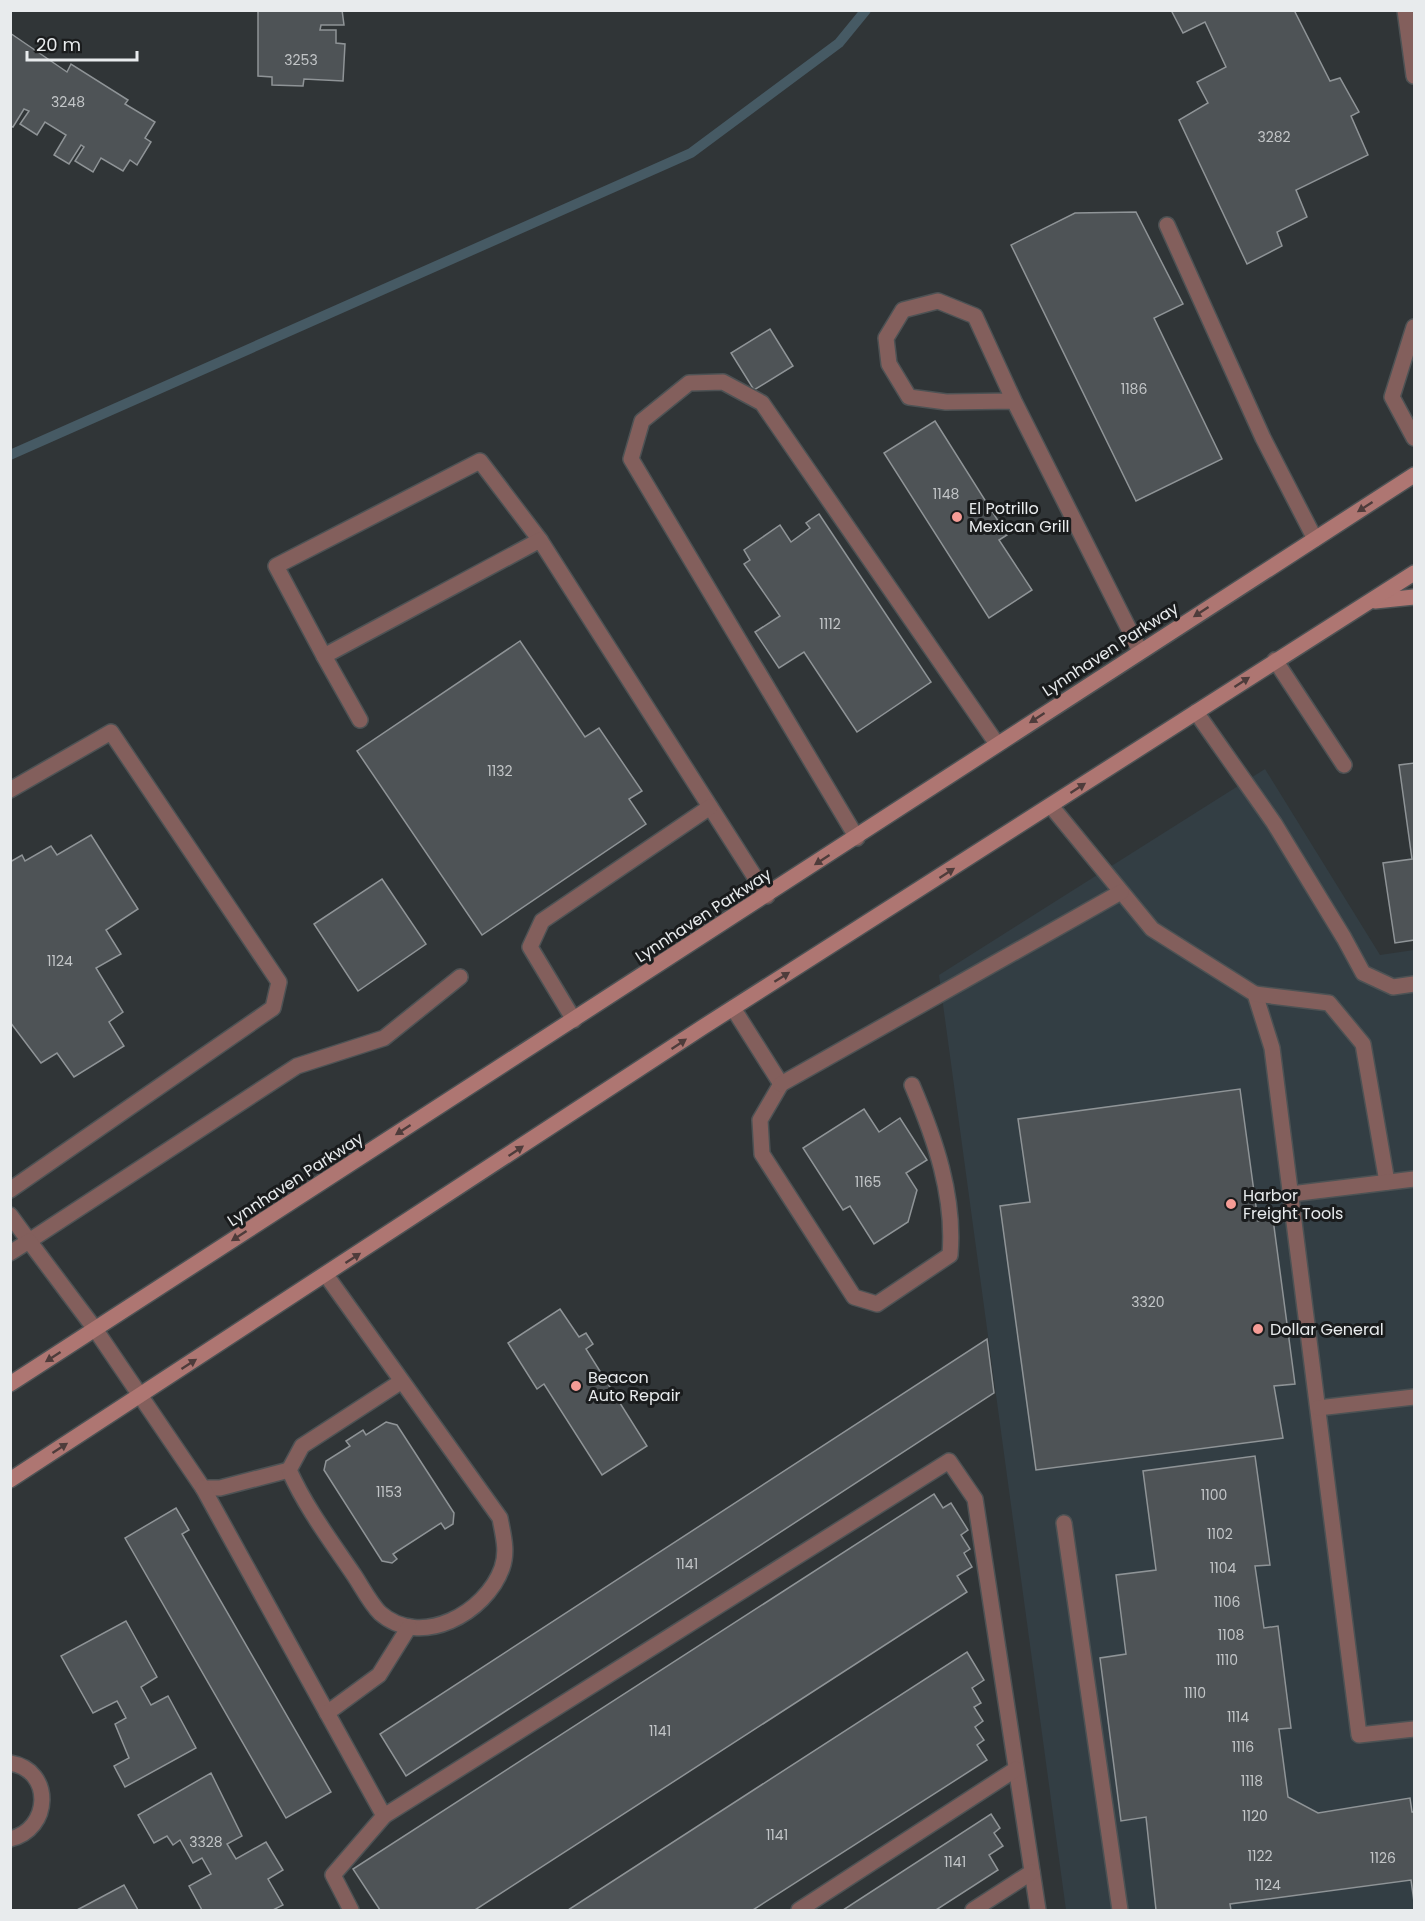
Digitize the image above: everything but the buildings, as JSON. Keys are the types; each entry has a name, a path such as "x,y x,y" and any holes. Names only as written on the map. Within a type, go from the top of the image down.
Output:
{"main road":[{"name":"Lynnhaven Parkway","path":"10,1384 857,838 997,744 1414,475"},
{"path":"10,1480 733,1008 1414,573"},
{"path":"1369,602 1414,597"}],"street":[{"path":"1405,10 1414,76"},
{"path":"1167,225 1263,438 1315,538"},
{"path":"1014,401 946,402 909,397 889,364 886,338 903,310 938,301 975,316 1014,401 1140,651"},
{"path":"1414,327 1392,396 1414,438"},
{"path":"857,838 631,459 642,421 689,383 723,382 762,403 997,744"},
{"path":"360,720 276,566 480,461 540,540 766,896"},
{"path":"324,656 540,540"},
{"path":"1275,660 1344,765"},
{"path":"1196,712 1274,823 1363,973 1393,987 1414,984"},
{"path":"10,790 111,732 279,982 273,1008 10,1190"},
{"path":"1051,806 1152,929 1255,994 1329,1003 1363,1044 1387,1182"},
{"path":"574,1020 530,947 542,921 710,807"},
{"path":"912,1085 934,1137 953,1225 950,1255 877,1304 854,1297 762,1154 760,1120 780,1084 858,1038 1121,892"},
{"path":"10,1253 297,1066 384,1038 460,977"},
{"path":"1255,994 1272,1048 1359,1735 1414,1729"},
{"path":"733,1008 780,1084"},
{"path":"1291,1194 1414,1179"},
{"path":"10,1215 95,1329 203,1488 384,1816"},
{"path":"289,1470 300,1494 380,1612 400,1625 423,1628 451,1623 489,1592 502,1568 506,1545 500,1518 326,1275"},
{"path":"203,1488 220,1488 289,1470 302,1446 402,1381"},
{"path":"1317,1408 1414,1397"},
{"path":"351,1911 333,1875 384,1816 949,1461 975,1499 1038,1911"},
{"path":"1064,1523 1120,1911"},
{"path":"327,1713 379,1675 410,1627"},
{"path":"10,1763 28,1771 37,1781 42,1793 43,1807 39,1820 31,1831 10,1839"},
{"path":"798,1911 1016,1769"},
{"path":"973,1911 1032,1872"}],"shaded area":[{"path":"1265,769 1380,955 1414,950 1414,1910 1066,1910 939,975"}],"waterway":[{"path":"10,455 691,153 839,43 866,10"}],"place":[{"name":"El Potrillo Mexican Grill","path":"957,517"},
{"name":"Harbor Freight Tools","path":"1231,1204"},
{"name":"Dollar General","path":"1258,1329"},
{"name":"Beacon Auto Repair","path":"576,1386"}]}
